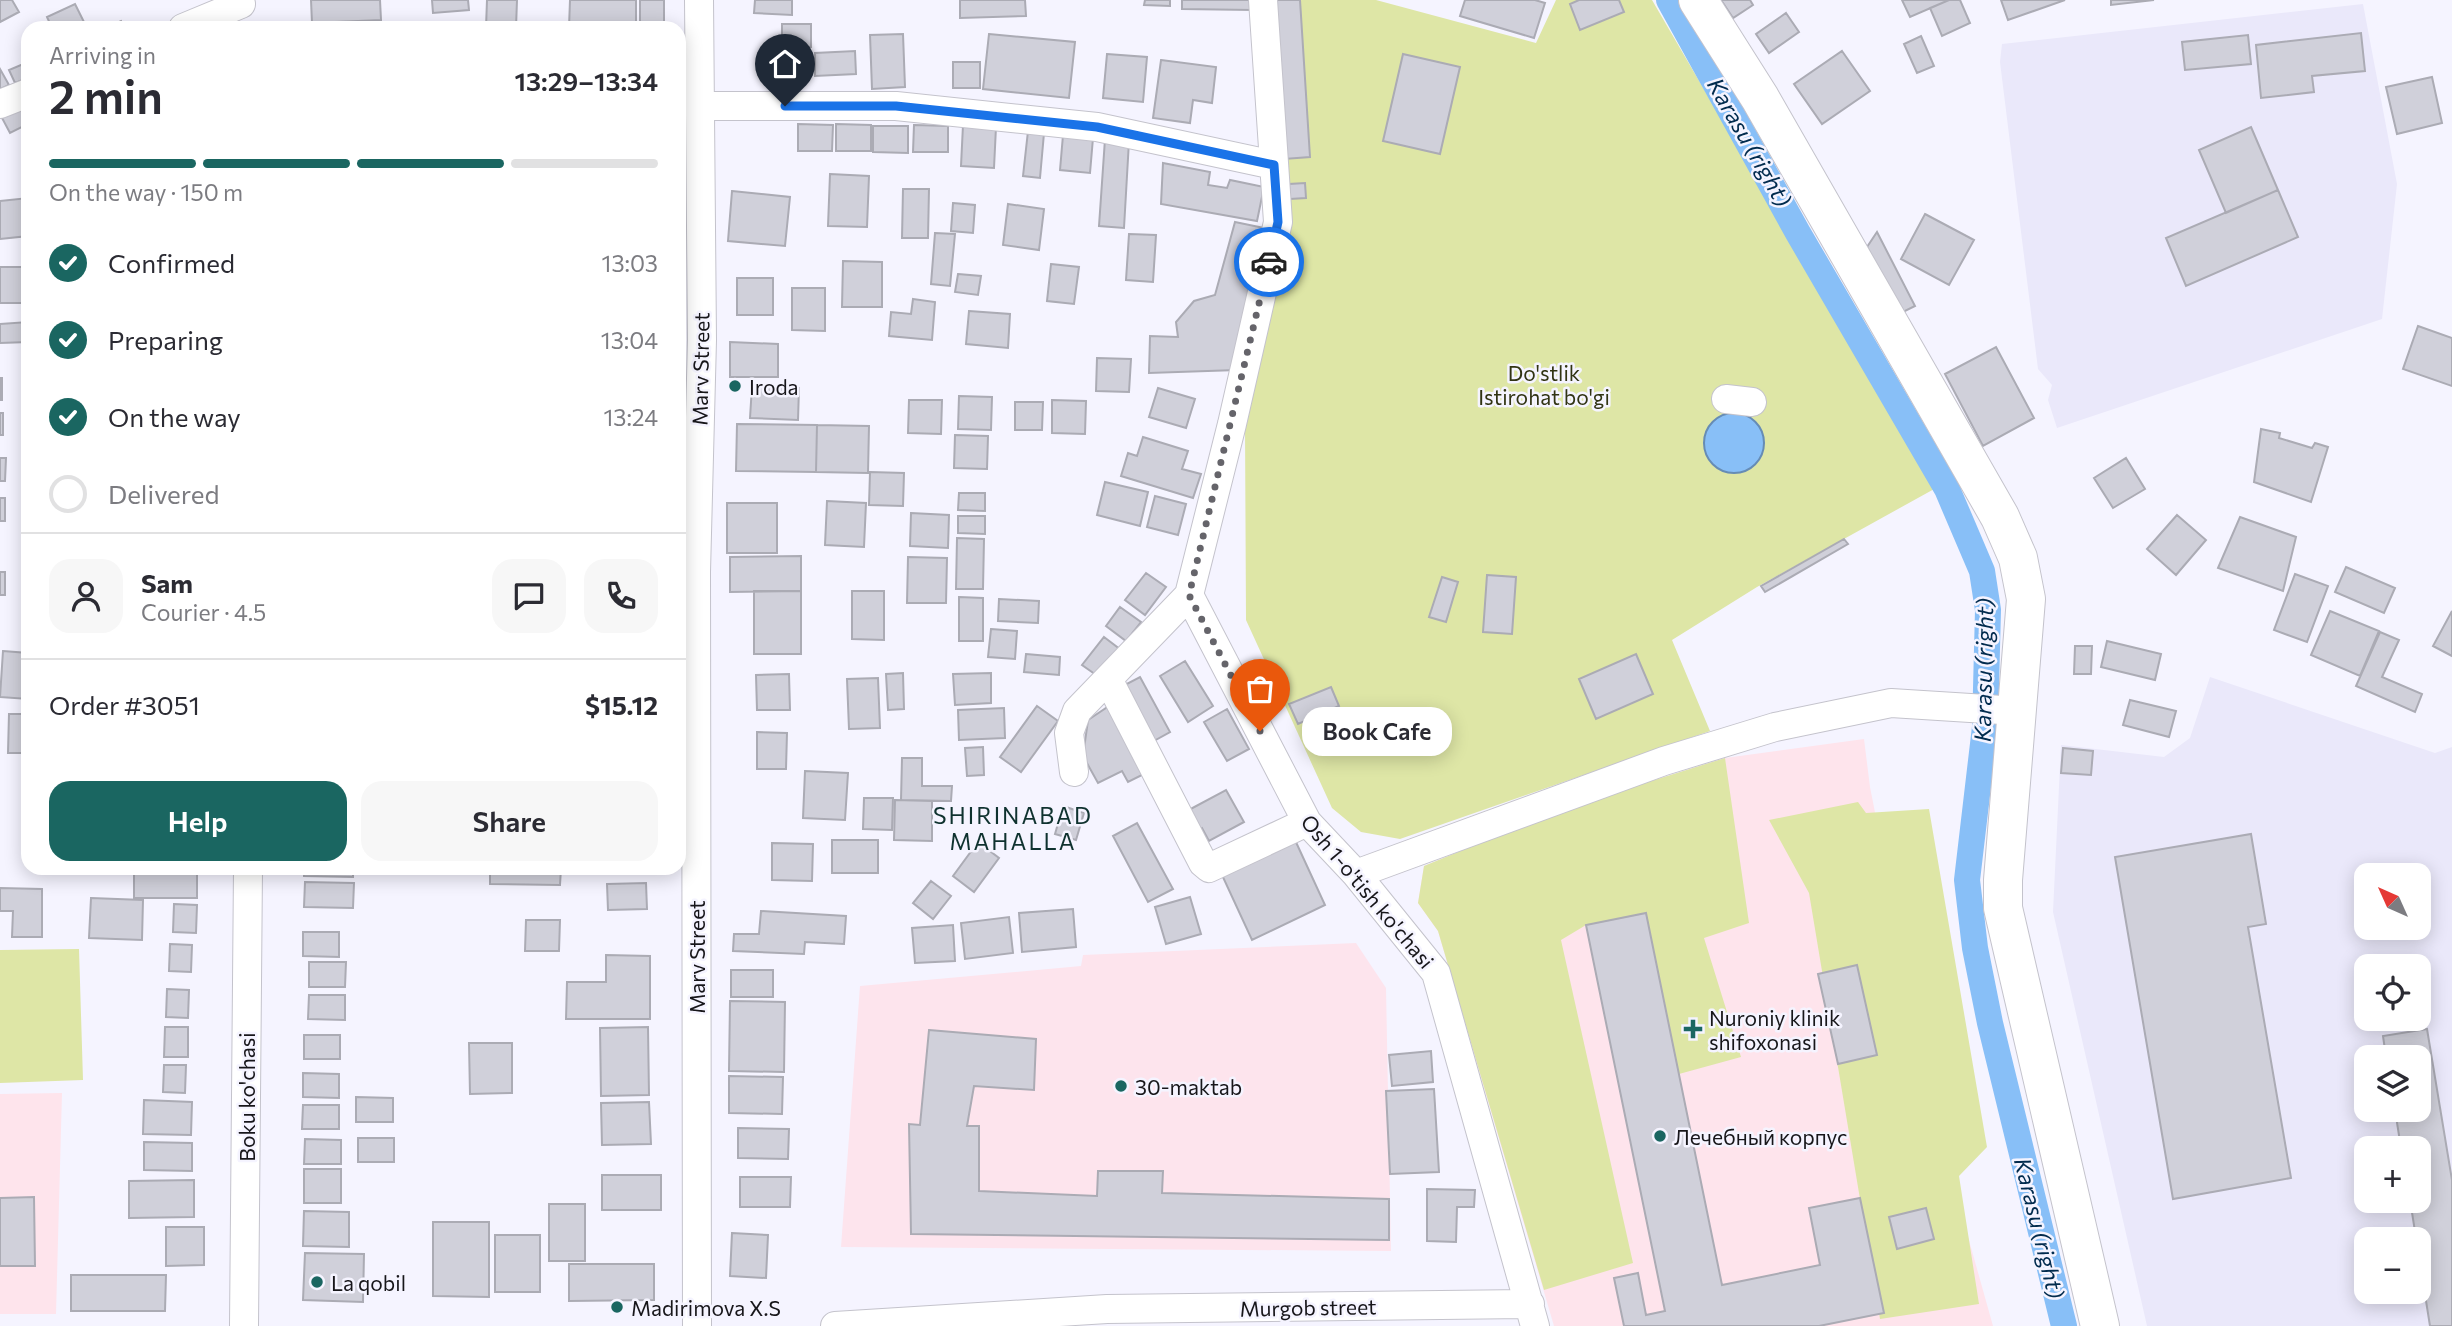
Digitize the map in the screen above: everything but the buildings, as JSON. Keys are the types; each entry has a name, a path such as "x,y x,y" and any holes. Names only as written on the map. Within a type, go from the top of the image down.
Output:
{"street":[{"name":"Marv Street","path":"696,1326 688,571 702,340 699,0"},
{"path":"1074,772 1070,724 1077,712 1189,595 1233,424 1278,222 1263,0"},
{"path":"1698,0 1760,98 2010,537 2024,579 2026,599 2011,711 2003,908 2100,1326"},
{"path":"207,21 241,11"},
{"path":"0,104 21,96"},
{"path":"701,106 896,106 1003,117 1097,127 1274,165"},
{"name":"Osh 1-o'tish ko'chasi","path":"1189,595 1307,822 1356,874 1436,973 1533,1315"},
{"path":"1108,679 1203,863 1209,868 1307,822"},
{"path":"1356,874 1664,761 1763,730 1891,703 2011,711"},
{"name":"Boku ko'chasi","path":"244,1326 248,875"},
{"name":"Murgob street","path":"835,1326 1107,1317 1533,1315"}],"shaded area":[{"path":"2363,4 2397,184 2382,319 2057,428 2048,400 2052,385 2038,369 2000,62 2002,44"},
{"path":"2210,677 2435,753 2452,747 2452,1326 2147,1326 2053,912 2061,745 2164,757 2190,738"},
{"name":"Nuroniy klinik shifoxonasi","path":"1864,739 1870,787 1937,1126 1993,1326 1554,1326 1438,931 1418,903 1424,866 1568,807 1725,758"},
{"name":"30-maktab","path":"1356,943 1386,988 1391,1251 841,1247 860,986 1081,966 1083,955"},
{"path":"62,1093 56,1314 0,1314 0,1094"}],"green space":[{"name":"Do'stlik Istirohat bo'gi","path":"1274,0 1376,0 1536,43 1556,0 1652,0 1936,488 1757,587 1672,640 1710,731 1400,839 1361,832 1332,808 1246,620 1245,426 1287,217"},
{"path":"1725,758 1749,923 1704,938 1741,1057 1679,1074 1646,913 1586,925 1561,940 1633,1263 1544,1290 1438,931 1418,903 1424,866 1568,807"},
{"path":"1858,802 1866,813 1929,809 1987,1147 1959,1176 1979,1304 1880,1319 1809,893 1769,820"},
{"path":"79,949 83,1080 0,1083 0,950"}],"water":[{"path":"1728,413 1740,413 1756,421 1762,431 1762,455 1756,465 1740,473 1728,473 1712,465 1704,449 1704,437 1712,421"}],"waterway":[{"name":"Karasu (right)","path":"1669,0 1798,233 1947,489 1982,571 1988,610 1985,727 1967,880 1975,948 1990,1023 2064,1326"}],"way so far":[{"path":"1260,731 1189,595 1233,424 1269,262"}],"place":[{"name":"Iroda","path":"735,386"},
{"name":"Book Cafe","path":"1260,731"},
{"name":"Nuroniy klinik shifoxonasi","path":"1693,1029"},
{"name":"30-maktab","path":"1121,1086"},
{"name":"Лечебный корпус","path":"1660,1136"},
{"name":"La qobil","path":"317,1282"},
{"name":"Madirimova X.S","path":"617,1307"}],"district":[{"name":"SHIRINABAD MAHALLA","path":"1013,828"}],"route":[{"path":"785,106 896,106 1097,127 1274,165 1278,222 1269,262"}]}
